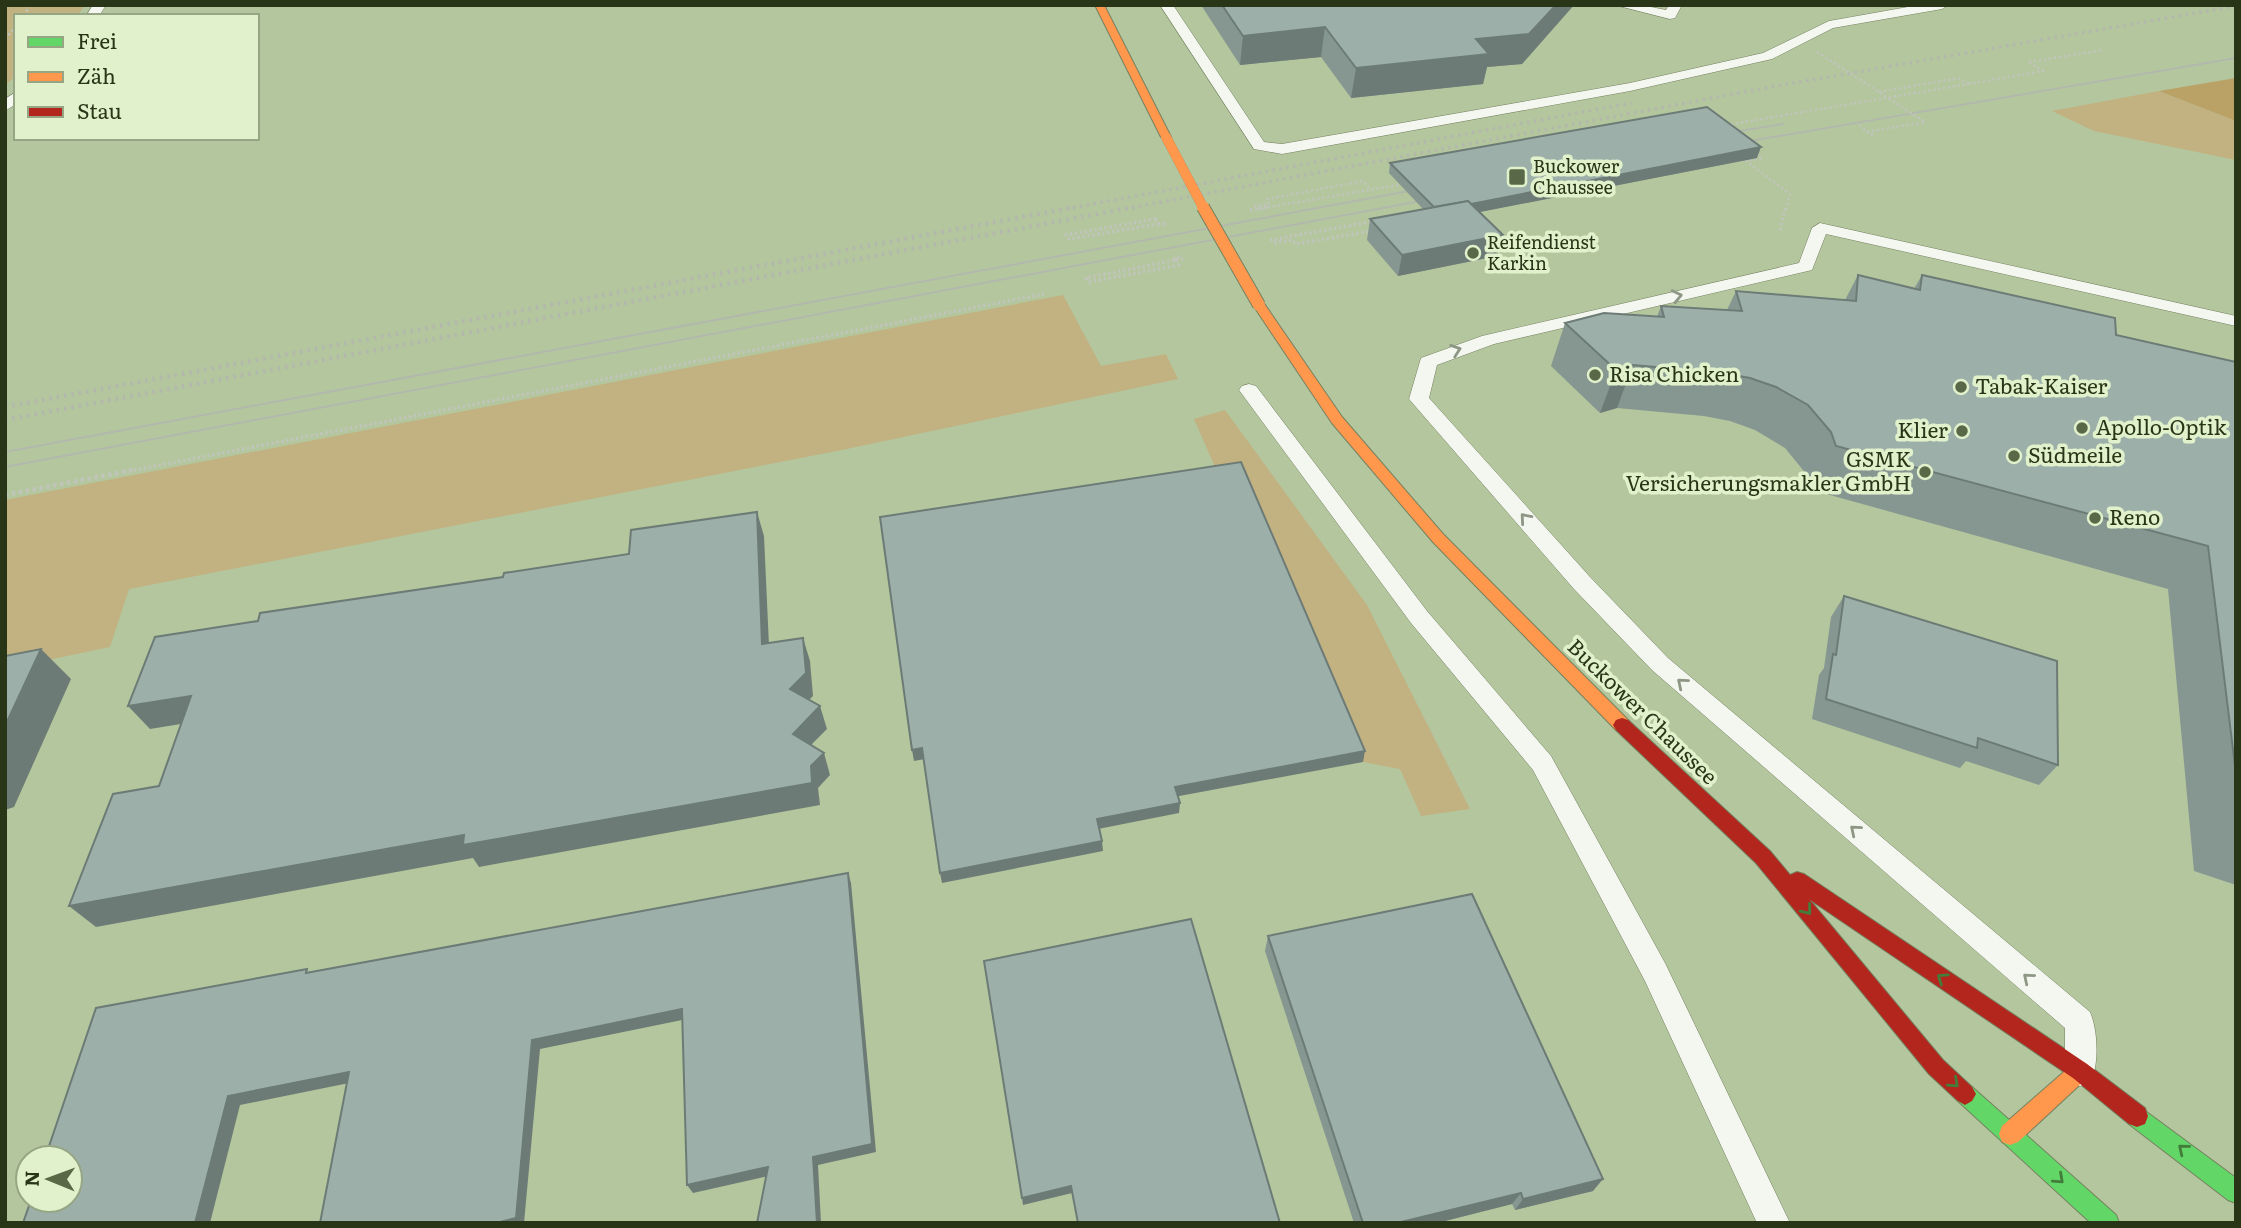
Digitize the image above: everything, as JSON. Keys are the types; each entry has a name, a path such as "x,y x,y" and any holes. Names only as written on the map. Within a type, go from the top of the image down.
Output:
{"main road":[{"name":"Buckower Chaussee","path":"1099,5 1227,252 1259,305 1338,419 1438,538 1623,726 1763,857 1936,1067 2108,1223"},
{"name":"Buckower Chaussee","path":"1763,857 2080,1070 2236,1192"},
{"path":"2010,1134 2080,1070"}],"lane":[{"path":"1166,5 1259,146 1282,149 1630,87 1767,56 1829,25 1942,5"},
{"path":"1620,5 1670,15 1676,5"},
{"path":"2080,1070 2080,1022 1660,664 1582,583 1419,399 1428,362 1448,353 1501,337 1806,266 1820,229 2236,321"},
{"path":"1248,390 1419,617 1542,763 1655,972 1774,1223"}],"path":[{"path":"1726,125 2043,71 2028,62 2103,50"},
{"path":"1817,52 1925,122 1867,132"},
{"path":"1878,92 1959,78 1968,84"},
{"path":"1859,125 1875,137"},
{"path":"1752,151 1761,158 1746,161 1790,194 1777,240"},
{"path":"1253,206 1269,204 1267,199 1363,181 1371,190"},
{"path":"1238,212 1411,183"},
{"path":"1165,223 1160,224 1149,226 1138,228 1069,239 1066,234 1155,219 1158,225 1171,223"},
{"path":"1268,240 1380,220"},
{"path":"1274,243 1292,240 1296,244 1374,231"},
{"path":"1184,260 1179,260 1167,263 1086,278 1089,282 1179,265 1175,258 1188,255"},
{"path":"5,495 1044,294"}],"shaded area":[{"path":"5,5 85,5 78,14 14,14 14,78 5,85"},
{"path":"2236,78 2236,121 2159,91"},
{"path":"2159,91 2236,121 2236,160 2094,131 2052,111"},
{"path":"1063,295 1101,366 1166,354 1178,379 837,451 129,589 110,647 5,669 5,500"},
{"path":"1225,410 1367,605 1470,809 1421,816 1400,769 1363,762 1219,476 1194,419"}],"building":[{"path":"1222,5 1556,5 1529,34 1476,39 1489,54 1356,68 1325,27 1243,36"},
{"path":"1707,107 1761,147 1471,204 1468,201 1434,207 1390,163"},
{"path":"1468,201 1503,235 1402,255 1370,219"},
{"name":"Südmeile","path":"1858,275 1920,290 1922,275 2115,318 2116,335 2236,362 2236,774 2208,546 1836,446 1831,432 1808,405 1776,387 1750,378 1633,365 1616,370 1565,323 1604,313 1664,317 1661,306 1742,311 1736,291 1856,301"},
{"path":"1241,462 1365,751 1175,787 1180,803 1097,819 1102,841 940,873 922,748 912,750 880,517"},
{"path":"757,512 762,644 803,638 806,673 790,689 820,706 793,734 824,753 811,766 812,783 463,845 464,835 69,906 113,794 159,786 191,696 128,706 155,637 258,621 260,613 503,577 504,573 629,554 631,530"},
{"path":"1844,596 2057,661 2058,765 1978,738 1977,748 1826,699 1833,654 1836,655"},
{"path":"41,649 5,726 5,656"},
{"path":"848,873 872,1144 813,1157 817,1223 757,1223 768,1167 687,1185 682,1009 532,1040 516,1218 496,1223 320,1223 349,1072 228,1096 195,1223 23,1223 26,1214 84,1214 84,1144 50,1144 96,1008 307,969 306,973"},
{"path":"1472,894 1603,1179 1523,1199 1521,1193 1397,1223 1363,1223 1268,936"},
{"path":"1191,919 1280,1223 1078,1223 1071,1186 1022,1198 984,961"}],"tram line":[{"path":"1732,144 2236,58"},
{"path":"1721,134 1783,124"},
{"path":"5,452 1425,188"},
{"path":"5,467 1436,198"}],"railway":[{"path":"1125,209 1765,88 2236,6"},
{"path":"1066,209 1631,103"},
{"path":"5,407 1075,207"},
{"path":"5,420 1134,207"}],"traffic: fast":[{"path":"1965,1094 2108,1223"},
{"path":"2137,1116 2236,1192"}],"traffic: slow":[{"path":"1099,5 1166,137"},
{"path":"1166,137 1227,252 1259,305"},
{"path":"1259,305 1337,420 1438,538 1622,725"},
{"path":"2010,1134 2080,1071"}],"traffic: jam":[{"path":"1622,725 1763,857 1936,1067 1965,1094"},
{"path":"1797,880 2080,1071 2137,1116"}],"place":[{"name":"Buckower Chaussee","path":"1517,177"},
{"name":"Reifendienst Karkin","path":"1473,253"},
{"name":"Risa Chicken","path":"1595,375"},
{"name":"Tabak-Kaiser","path":"1961,387"},
{"name":"Apollo-Optik","path":"2082,428"},
{"name":"Klier","path":"1962,431"},
{"name":"Südmeile","path":"2014,456"},
{"name":"GSMK Versicherungsmakler GmbH","path":"1925,472"},
{"name":"Reno","path":"2095,518"}]}
